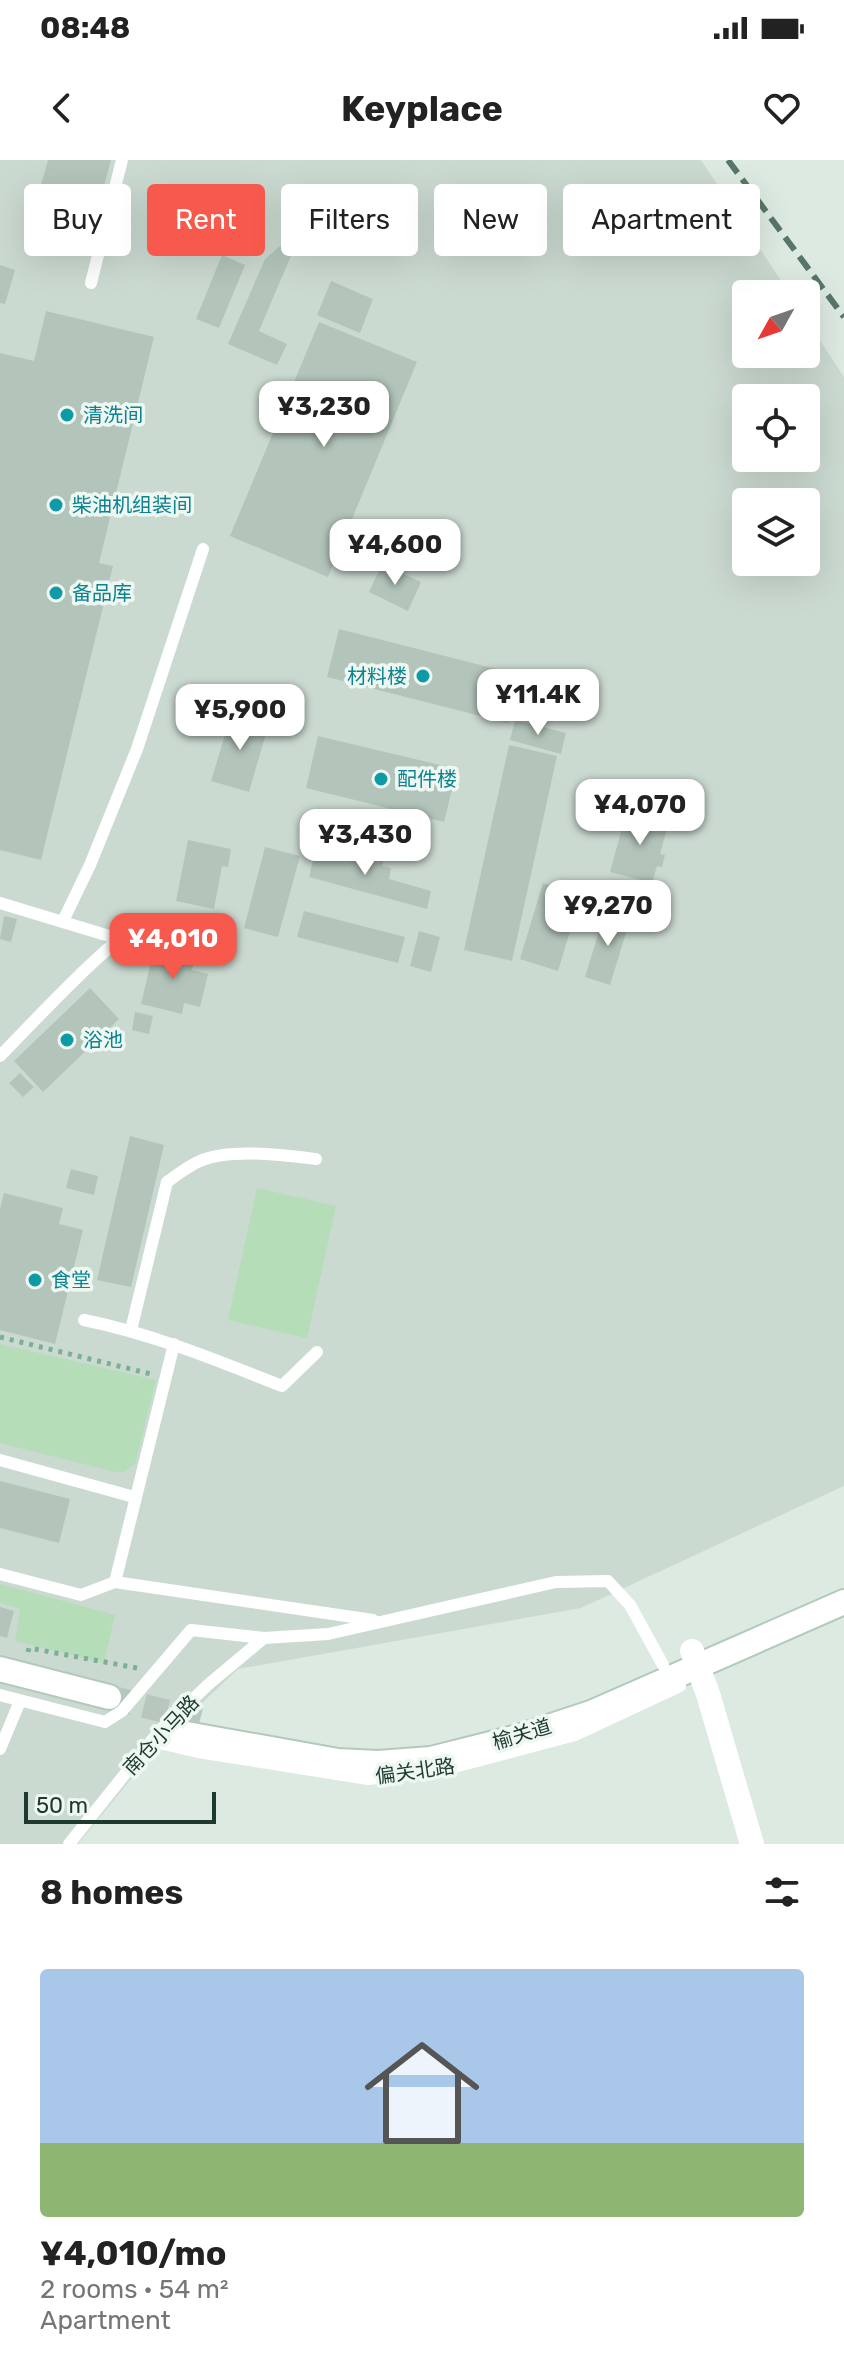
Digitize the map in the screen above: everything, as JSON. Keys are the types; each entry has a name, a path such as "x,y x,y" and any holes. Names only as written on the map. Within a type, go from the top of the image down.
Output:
{"main road":[{"name":"榆关道","path":"844,1586 696,1664 663,1665 608,1691 538,1716 458,1739 400,1749 349,1748 190,1726 338,1761 378,1763 431,1759 518,1737 591,1713 696,1664 844,1602"},
{"path":"696,1664 752,1844"},
{"path":"0,1669 59,1686 101,1703 0,1683"}],"lane":[{"path":"91,283 122,160"},
{"path":"63,921 90,865 137,749 203,549"},
{"path":"0,903 119,939"},
{"path":"0,1056 119,939 145,923 186,927 212,936"},
{"path":"131,1330 167,1182 201,1160 276,1155 316,1159"},
{"path":"84,1320 131,1330 174,1344 282,1386 317,1352"},
{"path":"115,1582 174,1344"},
{"path":"0,1460 134,1497"},
{"path":"0,1574 81,1595 115,1582 381,1622"},
{"path":"0,1695 105,1722 122,1711 191,1630 264,1638 328,1634 556,1582 608,1581 630,1605 663,1665"},
{"name":"偏关北路","path":"151,1741 198,1752 368,1779 443,1770 575,1735 696,1664 844,1611"},
{"name":"南仓小马路","path":"69,1844 151,1741 210,1683 264,1638"},
{"path":"0,1749 20,1701"}],"path":[{"path":"0,1337 168,1378"},
{"path":"68,1655 153,1672"}],"shaded area":[{"path":"0,160 701,160 717,184 563,184 563,256 760,256 760,249 781,280 732,280 732,368 820,368 820,340 844,377 844,1486 581,1608 238,1669 161,1742 78,1844 0,1844"}],"green space":[{"path":"257,1188 336,1206 307,1338 228,1320"},
{"path":"0,1344 156,1380 135,1464 124,1472 115,1472 0,1443"},
{"path":"0,1584 115,1615 104,1663 15,1641 20,1609 0,1603"}],"building":[{"path":"48,160 111,160 104,184 41,184"},
{"path":"280,246 281,256 291,256 259,331 287,344 277,365 228,344 265,259"},
{"path":"222,256 245,265 219,328 196,319"},
{"path":"0,265 15,270 5,304 0,303"},
{"path":"331,281 373,299 360,333 317,315"},
{"path":"46,311 154,337 99,563 113,566 41,860 0,850 0,353 34,361"},
{"path":"319,322 417,362 328,577 230,536"},
{"path":"382,564 421,582 408,611 369,592"},
{"name":"材料楼","path":"339,629 520,675 508,723 327,677"},
{"path":"232,712 269,723 249,792 211,781"},
{"path":"515,720 566,733 561,754 510,740"},
{"name":"配件楼","path":"318,736 457,769 444,822 306,788"},
{"path":"509,745 557,756 512,961 464,950"},
{"path":"627,810 669,821 660,854 665,855 662,867 657,866 652,883 610,872"},
{"path":"188,840 231,849 228,867 222,866 214,909 176,901"},
{"path":"265,847 300,856 278,937 244,928"},
{"path":"316,848 361,860 363,854 384,860 382,866 391,868 389,879 431,891 427,909 309,877"},
{"path":"543,883 581,895 558,971 520,959"},
{"path":"605,883 647,897 643,911 601,896"},
{"path":"304,911 405,937 398,963 297,937"},
{"path":"605,912 630,920 610,985 585,977"},
{"path":"4,916 17,919 11,942 0,939"},
{"path":"419,931 440,937 431,972 410,966"},
{"path":"155,945 196,955 192,970 208,974 200,1007 184,1003 182,1014 141,1004"},
{"name":"浴池","path":"90,988 119,1019 43,1092 14,1061"},
{"path":"135,1012 153,1016 149,1034 132,1030"},
{"path":"20,1073 34,1087 23,1097 9,1083"},
{"path":"130,1136 164,1145 131,1287 97,1280"},
{"path":"71,1169 98,1176 94,1195 66,1188"},
{"name":"食堂","path":"4,1193 63,1208 59,1224 83,1230 55,1344 0,1330 0,1209"},
{"path":"0,1481 70,1499 59,1543 0,1528"},
{"path":"0,1607 14,1611 7,1638 0,1636"}],"tunnel":[{"path":"109,1697 200,1720"}],"railway":[{"path":"728,160 844,317"}],"place":[{"name":"清洗间","path":"67,415"},
{"name":"柴油机组装间","path":"56,505"},
{"name":"备品库","path":"56,593"},
{"name":"材料楼","path":"423,676"},
{"name":"配件楼","path":"381,779"},
{"name":"浴池","path":"67,1040"},
{"name":"食堂","path":"35,1280"}]}
